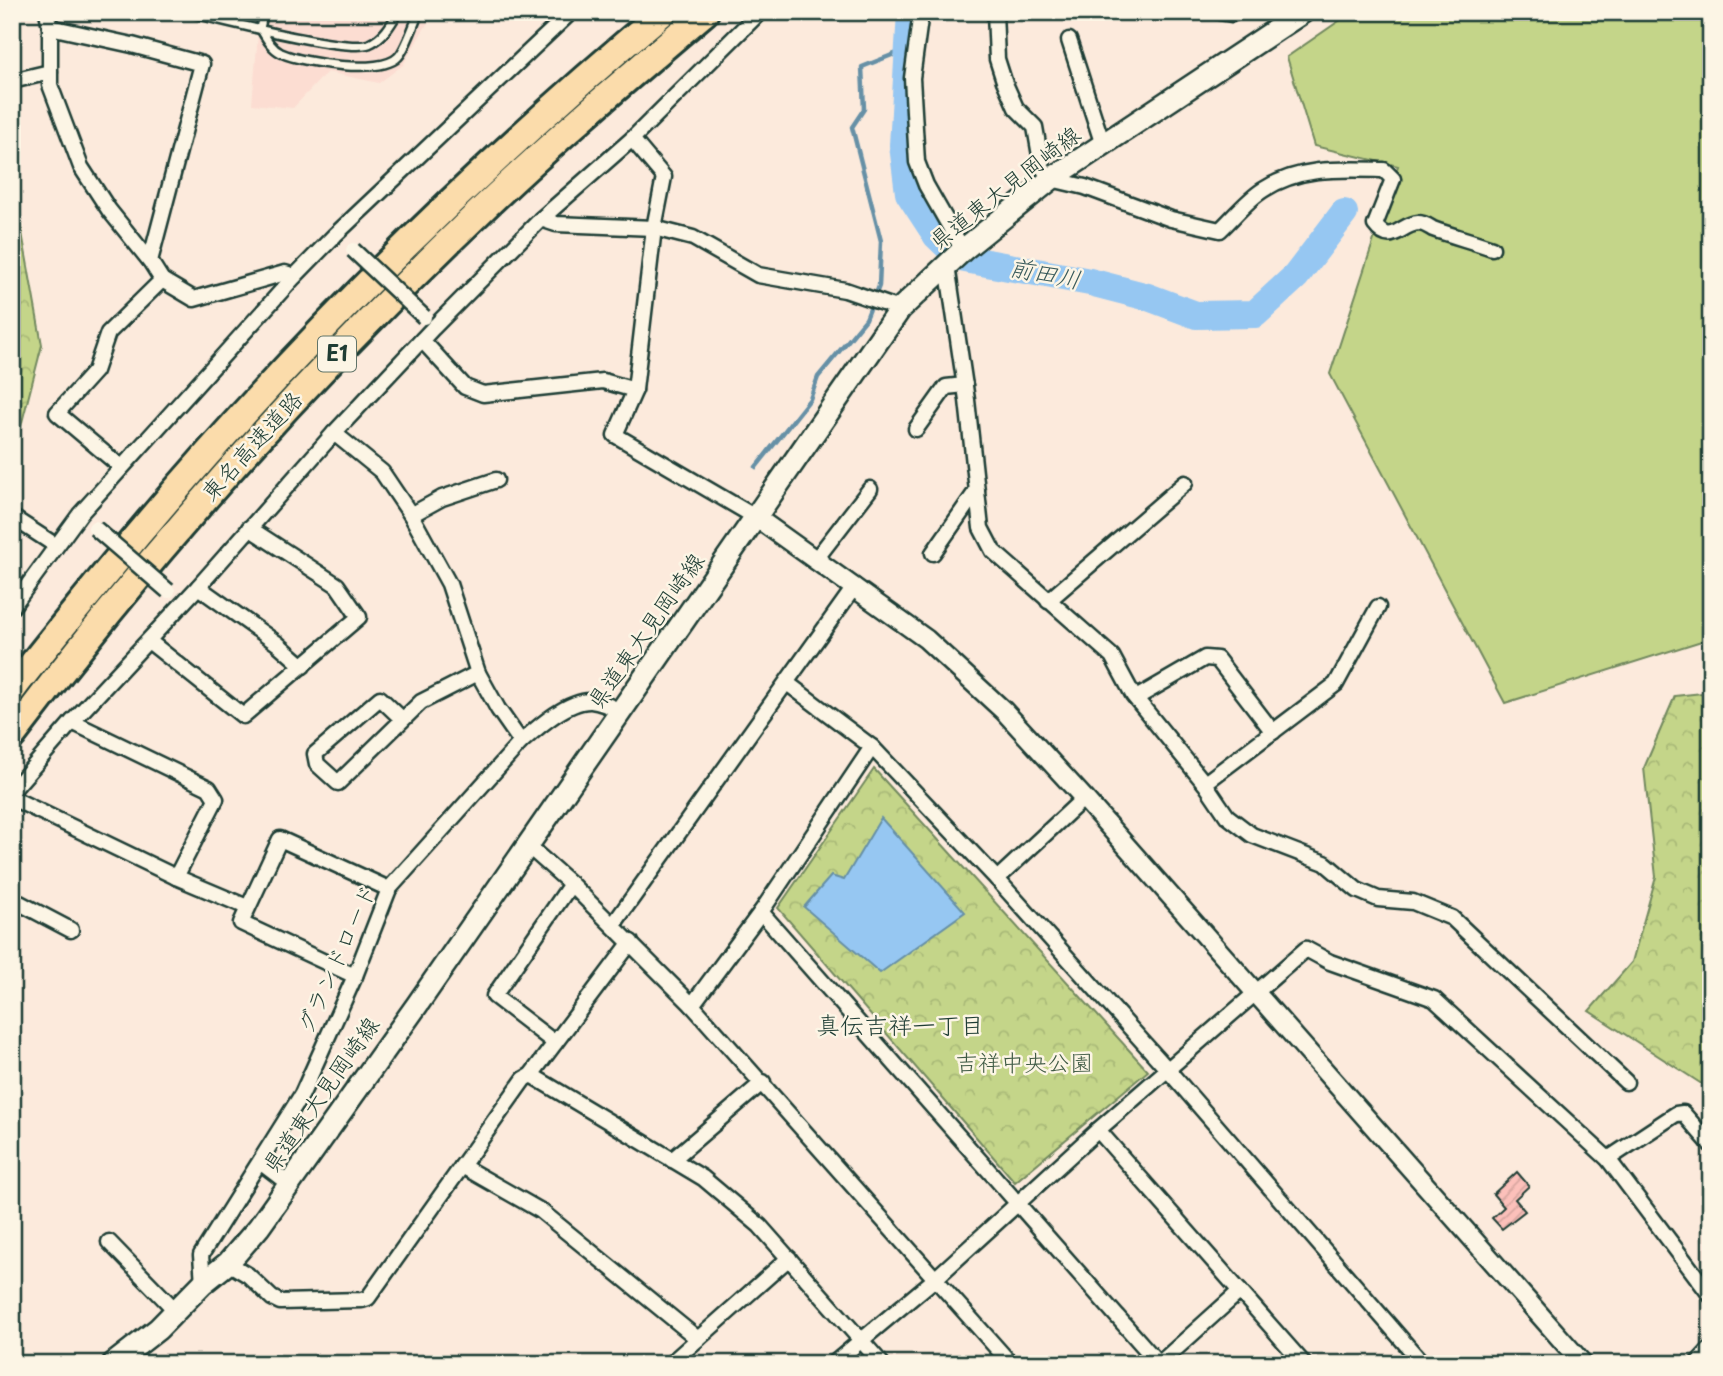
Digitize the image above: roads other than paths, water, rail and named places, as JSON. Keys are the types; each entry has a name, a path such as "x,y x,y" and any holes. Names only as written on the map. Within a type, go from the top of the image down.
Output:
{"highway":[{"name":"東名高速道路","path":"12,690 153,516 246,410 348,301 447,203 585,77 663,12"},
{"name":"東名高速道路","path":"12,736 173,533 367,322 478,213 605,97 705,12"}],"main road":[{"name":"県道東大見岡崎線","path":"113,1364 158,1329 203,1283 228,1262 259,1227 622,712 900,309 963,250 1051,179 1299,13"}],"street":[{"path":"12,791 72,722 149,642 334,433 422,340 429,323 632,139 760,12"},
{"path":"921,12 912,78 917,162 926,185 963,250"},
{"path":"995,12 997,59 1004,81 1016,108 1035,128 1042,167 1051,179 1085,187 1171,219 1220,230 1262,190 1294,174 1322,169 1384,170 1393,179 1375,225 1380,232 1388,235 1421,223 1492,248"},
{"path":"1219,12 1232,12"},
{"path":"12,607 80,514 295,276 566,14"},
{"path":"150,261 202,64 49,20 50,85 81,167 109,210 162,280 194,299 285,273 295,276"},
{"path":"1069,40 1102,145"},
{"path":"12,81 50,72"},
{"path":"632,139 664,177 654,228 635,390 615,435 757,518 855,586 926,639 1004,711 1084,798 1583,1364"},
{"path":"541,219 556,224 654,228 694,238 758,275 845,290 900,309"},
{"path":"335,235 429,323"},
{"path":"947,265 965,385 981,528 993,551 1112,656 1136,698 1205,783 1227,816 1252,835 1325,863 1357,890 1378,899 1413,902 1451,918 1626,1082"},
{"path":"121,467 57,413 95,371 108,333 162,280"},
{"path":"422,340 465,387 483,394 603,381 635,390"},
{"path":"916,429 946,387 965,385"},
{"path":"334,433 382,472 411,515 449,584 478,673 521,742"},
{"path":"411,515 442,498 496,480"},
{"path":"1048,601 1185,484"},
{"path":"816,559 870,489"},
{"path":"933,553 977,490"},
{"path":"80,514 183,602"},
{"path":"12,517 55,545"},
{"path":"149,642 243,716 359,617 337,585 249,528"},
{"path":"613,925 855,586"},
{"path":"198,587 278,644 303,666"},
{"path":"1205,783 1336,684 1378,607"},
{"path":"1136,698 1205,658 1217,659 1273,732"},
{"path":"402,719 380,698 315,754 317,764 338,783 421,702 478,673"},
{"path":"786,683 872,747 997,879 1168,1070 1423,1364"},
{"name":"グランドロード","path":"203,1283 201,1255 302,1094 355,976 389,889 521,742 543,722 588,701 622,712"},
{"path":"72,722 209,788 216,799 176,877"},
{"path":"692,1005 761,912 872,747"},
{"path":"12,798 176,877 247,907"},
{"path":"997,879 1084,798"},
{"path":"355,976 241,923 247,907 280,839 389,889"},
{"path":"527,845 631,942 692,1005 1012,1364"},
{"path":"555,1043 494,996 571,884"},
{"path":"12,900 71,930"},
{"path":"761,912 1159,1364 1240,1291"},
{"path":"228,1262 248,1275 272,1298 280,1301 368,1298 524,1079 531,1075 631,942"},
{"path":"833,1364 936,1278 1098,1130 1306,949 1330,962 1434,999 1608,1159 1711,1296"},
{"path":"531,1075 703,1178 739,1207 760,1226 882,1364"},
{"path":"672,1160 763,1082"},
{"path":"1608,1159 1676,1114 1683,1113 1711,1145"},
{"path":"1098,1130 1304,1364"},
{"path":"260,1162 290,1185"},
{"path":"462,1166 551,1219 698,1339"},
{"path":"109,1242 176,1311"},
{"path":"670,1364 789,1258"},
{"path":"1699,1364 1711,1351"}],"lane":[{"path":"186,12 341,45 367,44 383,34 398,12"},
{"path":"264,12 260,28 272,47 281,53 299,59 367,67 388,64 400,56 419,12"}],"water":[{"path":"881,818 965,912 880,973 804,907 831,876 844,880"}],"waterway":[{"name":"前田川","path":"911,12 903,145 909,193 937,236 960,258 1090,282 1148,297 1196,315 1255,314 1296,276 1344,213"},
{"path":"756,467 810,399 818,377 866,319 879,286 881,241 852,127 864,109 862,67 907,49"}],"district":[{"name":"真伝吉祥一丁目","path":"900,1026"}],"park label":[{"name":"吉祥中央公園","path":"1024,1063"}]}
